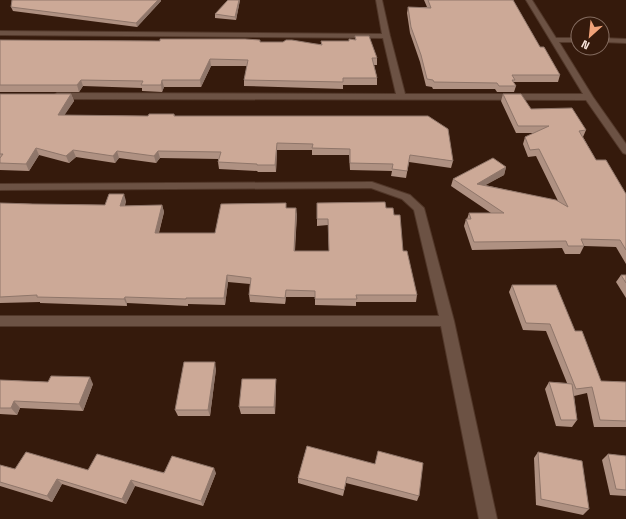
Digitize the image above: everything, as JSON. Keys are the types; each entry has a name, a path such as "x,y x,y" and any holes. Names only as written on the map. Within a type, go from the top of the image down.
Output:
{"street":[{"path":"380,0 386,36 401,96"},
{"path":"529,0 626,151"},
{"path":"0,33 386,36"},
{"path":"554,40 570,40"},
{"path":"610,40 626,40"},
{"path":"47,96 590,97"},
{"path":"0,186 372,185 406,197 419,208 447,321 488,519"},
{"path":"0,321 447,321"}],"building":[{"path":"12,0 158,0 136,23 11,7"},
{"path":"228,0 239,0 235,17 215,14"},
{"path":"428,0 513,0 540,47 544,47 560,75 512,75 515,80 512,80 516,86 499,86 497,83 434,82 433,80 427,79 421,55 411,27 408,7 431,8"},
{"path":"355,36 369,36 377,58 372,58 377,78 343,78 343,82 244,80 248,60 210,59 200,80 162,80 161,85 141,85 143,81 81,80 77,85 0,85 0,40 160,41 160,39 245,39 260,40 260,42 283,42 286,40 292,40 322,45 321,41 356,40"},
{"path":"0,94 71,94 58,115 148,116 149,114 174,114 174,116 428,116 448,129 453,161 410,155 407,171 392,169 393,164 350,163 350,149 312,148 313,144 277,143 275,165 218,162 221,152 158,151 154,156 117,151 113,156 73,150 66,156 36,148 26,164 0,163 0,158 3,154 0,154"},
{"path":"503,94 521,94 531,109 572,108 586,130 579,131 596,160 606,160 626,194 626,250 620,240 581,239 584,246 568,246 566,241 474,242 466,219 471,219 469,213 504,213 453,179 493,158 506,167 477,184 556,200 568,207 539,149 530,150 525,137 549,126 518,126"},
{"path":"109,194 124,194 120,206 162,205 155,233 215,233 221,204 286,203 286,208 296,208 294,251 329,251 328,219 317,219 317,203 385,202 386,208 393,208 394,215 400,215 403,251 407,251 417,295 356,295 357,299 315,299 315,291 286,290 285,298 249,295 251,278 227,275 224,298 186,299 125,297 124,299 37,297 37,295 0,297 0,203 105,205"},
{"path":"621,275 626,275 626,283"},
{"path":"512,285 556,285 575,331 582,331 601,381 626,382 626,421 600,420 592,387 576,389 550,324 526,323"},
{"path":"184,362 215,362 208,410 175,410"},
{"path":"51,376 90,377 79,404 14,401 11,408 0,408 0,380 48,382"},
{"path":"242,379 276,379 274,407 239,407"},
{"path":"549,382 572,384 577,420 561,420"},
{"path":"307,446 375,464 378,451 423,463 419,496 347,477 344,490 298,478"},
{"path":"26,452 88,470 97,454 164,473 172,456 214,468 201,501 131,480 122,499 57,479 47,496 0,482 0,465 15,469"},
{"path":"538,452 582,461 589,509 541,499"},
{"path":"608,454 626,456 626,490 616,489"}]}
